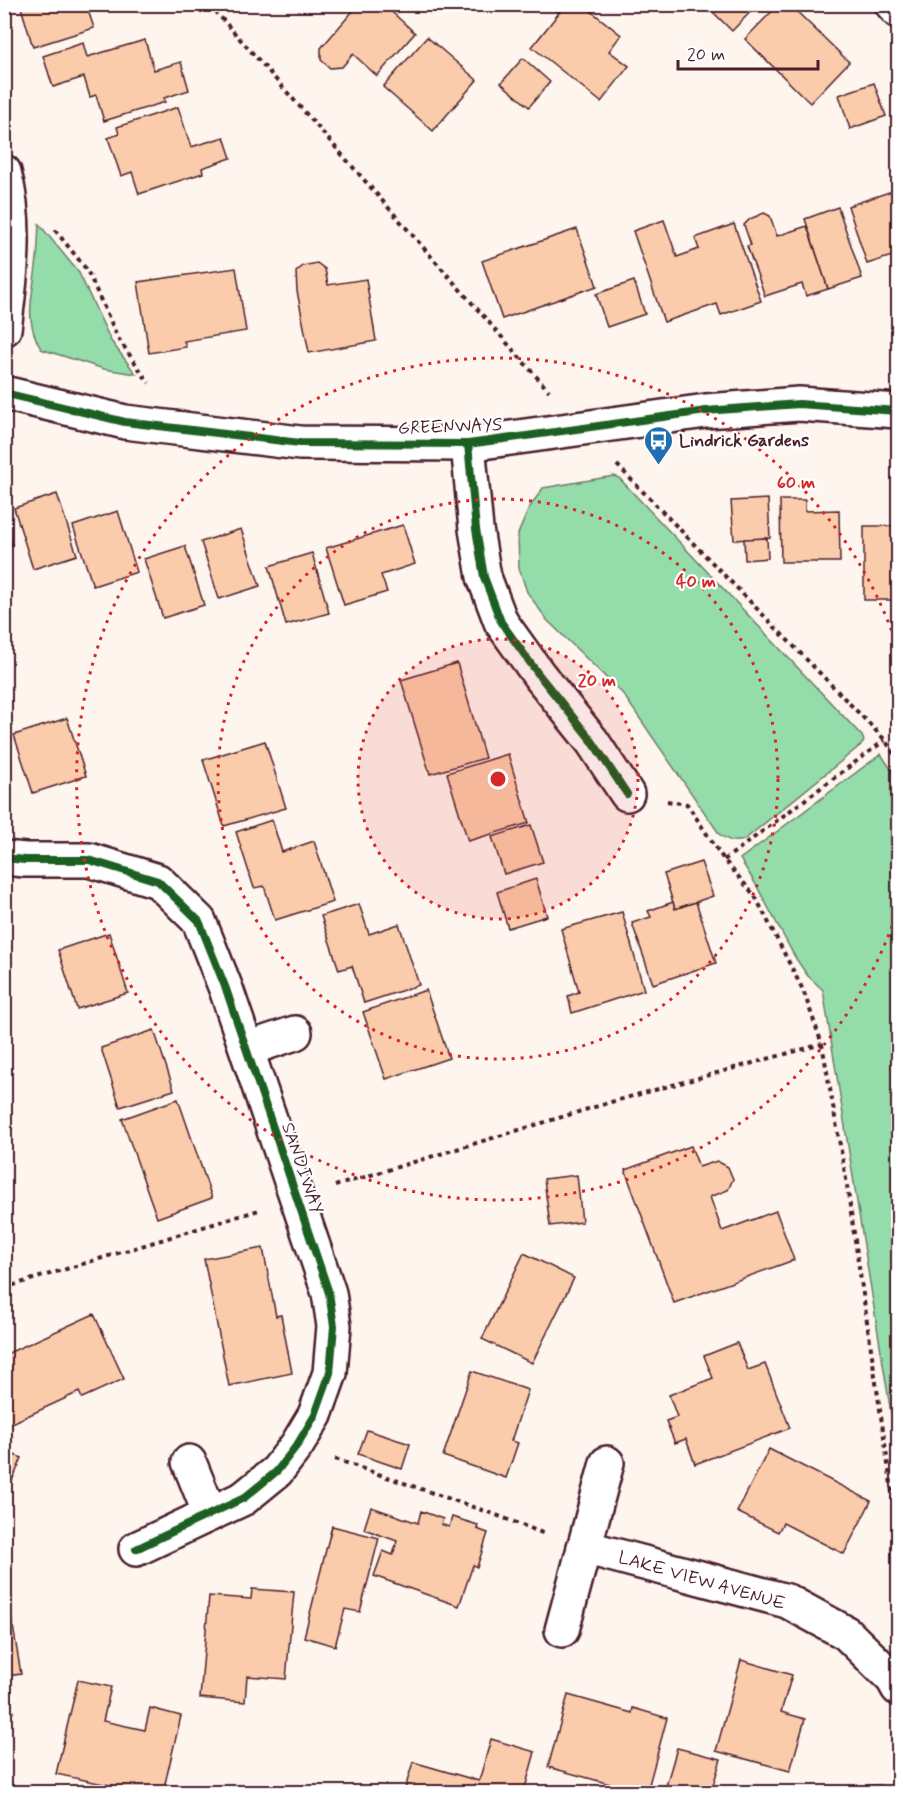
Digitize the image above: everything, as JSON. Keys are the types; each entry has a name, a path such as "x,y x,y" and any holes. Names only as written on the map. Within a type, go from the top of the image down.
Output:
{"street":[{"path":"892,4 898,11"},
{"path":"4,329 12,273 12,229 6,177"},
{"name":"GREENWAYS","path":"4,393 125,422 300,443 468,444 706,411 799,404 898,411"},
{"path":"468,444 476,529 484,577 501,622 539,675 592,741 627,794"},
{"name":"SANDIWAY","path":"4,858 89,860 158,881 199,921 247,1049 329,1293 334,1326 330,1373 315,1415 297,1445 277,1471 244,1498 136,1548"},
{"path":"247,1049 295,1034"},
{"path":"189,1462 210,1514"},
{"path":"562,1630 607,1463"},
{"name":"LAKE VIEW AVENUE","path":"584,1547 787,1601 846,1633 893,1679 898,1688"}],"path":[{"path":"209,4 582,429 885,740 898,760"},
{"path":"6,177 48,222 87,270 118,338 141,370 176,428"},
{"path":"724,860 885,740"},
{"path":"627,794 687,804 724,860 755,896 803,990 822,1044 846,1179 898,1532"},
{"path":"4,1288 611,1102 822,1044"},
{"path":"329,1457 496,1515 535,1531"}],"green space":[{"path":"39,224 79,273 111,341 136,374 104,369 41,349 32,328 31,318"},
{"path":"614,476 619,478 862,736 864,741 744,840 732,841 720,835 623,694 547,620 527,592 519,568 518,534 529,508 543,488"},
{"path":"881,754 898,780 898,1450 823,990 807,975 795,957 740,859"}],"building":[{"path":"20,4 86,4 94,28 33,47"},
{"path":"359,4 383,4 415,33 377,76 353,54 342,67 330,68 321,60 321,48"},
{"path":"548,4 566,4 559,13"},
{"path":"566,4 582,4 621,35 609,51 629,66 601,102 532,47"},
{"path":"705,4 758,4 732,31"},
{"path":"779,4 789,4 849,62 810,103 745,39"},
{"path":"427,37 477,80 433,131 383,87"},
{"path":"145,40 154,70 181,62 189,90 164,98 165,102 104,121 96,95 90,97 84,77 53,87 43,56 83,43 87,57"},
{"path":"523,58 550,82 529,107 501,83"},
{"path":"874,83 886,116 850,129 839,95"},
{"path":"178,107 191,147 224,137 231,158 202,168 203,173 139,194 132,172 121,176 108,138 119,134 117,127"},
{"path":"898,189 898,254 867,264 848,206"},
{"path":"838,207 862,278 828,289 805,219"},
{"path":"764,213 770,216 777,236 807,226 828,289 806,296 802,284 765,296 747,246 751,245 744,225 750,219"},
{"path":"664,220 677,257 699,249 695,238 734,224 761,301 721,315 717,304 664,322 633,231"},
{"path":"577,229 597,286 502,319 482,261"},
{"path":"317,263 325,269 328,285 366,279 376,341 309,353 297,291 296,272 303,266"},
{"path":"236,268 246,331 184,341 186,347 149,353 138,282"},
{"path":"634,281 645,314 607,327 596,294"},
{"path":"57,494 77,555 33,569 14,508"},
{"path":"768,499 770,538 734,540 731,501"},
{"path":"780,500 805,500 805,511 839,510 840,562 781,562"},
{"path":"118,511 137,572 93,586 73,526"},
{"path":"4,521 12,545 4,547"},
{"path":"403,525 415,564 381,575 387,592 344,605 326,548"},
{"path":"864,526 898,526 898,579 893,579 893,600 864,600"},
{"path":"241,529 260,586 219,599 201,542"},
{"path":"767,538 768,558 745,560 744,539"},
{"path":"185,546 204,605 163,618 144,559"},
{"path":"312,553 329,613 286,625 269,566"},
{"path":"457,663 485,758 430,774 401,680"},
{"path":"67,718 86,776 33,793 14,735"},
{"path":"265,741 286,808 224,826 203,760"},
{"path":"508,754 529,823 468,841 447,773"},
{"path":"272,820 282,852 314,841 333,902 275,920 264,886 254,888 236,832"},
{"path":"531,825 543,862 504,874 492,837"},
{"path":"701,862 713,896 675,909 664,874"},
{"path":"536,879 547,916 508,928 497,892"},
{"path":"673,902 675,909 696,902 716,963 653,984 632,923 651,917 648,911"},
{"path":"359,904 369,934 399,924 419,985 364,1003 352,966 339,970 321,916"},
{"path":"622,912 644,990 572,1013 568,996 579,992 561,929"},
{"path":"109,933 128,993 77,1009 58,950"},
{"path":"426,990 449,1058 386,1079 363,1012"},
{"path":"154,1030 174,1090 120,1107 101,1048"},
{"path":"178,1099 212,1198 157,1218 122,1119"},
{"path":"691,1146 699,1167 717,1161 728,1167 733,1179 728,1190 710,1197 722,1231 776,1211 794,1260 674,1303 625,1170"},
{"path":"577,1175 582,1222 550,1226 544,1179"},
{"path":"263,1248 276,1316 281,1315 292,1373 229,1386 204,1259"},
{"path":"524,1253 574,1278 532,1363 482,1339"},
{"path":"94,1314 124,1379 82,1398 79,1392 10,1424 4,1412 4,1355"},
{"path":"737,1343 748,1370 765,1364 790,1428 695,1464 686,1439 675,1443 666,1421 677,1417 669,1395 713,1378 704,1356"},
{"path":"472,1371 528,1390 511,1441 518,1443 506,1478 443,1456"},
{"path":"367,1430 410,1444 402,1469 358,1454"},
{"path":"769,1449 871,1501 844,1554 783,1523 778,1532 737,1512"},
{"path":"4,1451 22,1458 4,1499"},
{"path":"371,1507 418,1523 421,1511 443,1519 441,1524 449,1527 452,1517 478,1525 477,1529 488,1533 477,1567 473,1565 459,1606 374,1576 383,1551 393,1555 397,1541 364,1529"},
{"path":"332,1526 379,1538 360,1612 345,1609 335,1646 304,1637"},
{"path":"5,1578 21,1674 7,1676 13,1712 4,1713"},
{"path":"252,1589 294,1592 286,1679 247,1676 245,1702 200,1698 209,1596 251,1599"},
{"path":"741,1660 792,1675 781,1712 805,1719 790,1771 716,1751"},
{"path":"78,1680 111,1687 103,1721 145,1730 150,1708 181,1716 163,1792 141,1792 56,1774"},
{"path":"568,1695 632,1713 633,1708 667,1718 647,1792 639,1792 548,1767"},
{"path":"491,1739 535,1752 524,1792 404,1792 413,1762 479,1781"},
{"path":"677,1748 721,1759 711,1792 688,1792 666,1786"},
{"path":"880,1785 880,1792 803,1792 803,1791"}],"cycle path":[{"path":"4,393 125,422 300,443 468,444 706,411 799,404 898,411"},
{"path":"468,444 476,529 484,577 501,622 539,675 592,741 627,794"},
{"path":"4,858 89,860 158,881 199,921 226,989 329,1293 334,1326 330,1373 315,1415 297,1445 277,1471 244,1498 136,1549"}],"place":[{"name":"Lindrick Gardens","path":"658,466"}]}
